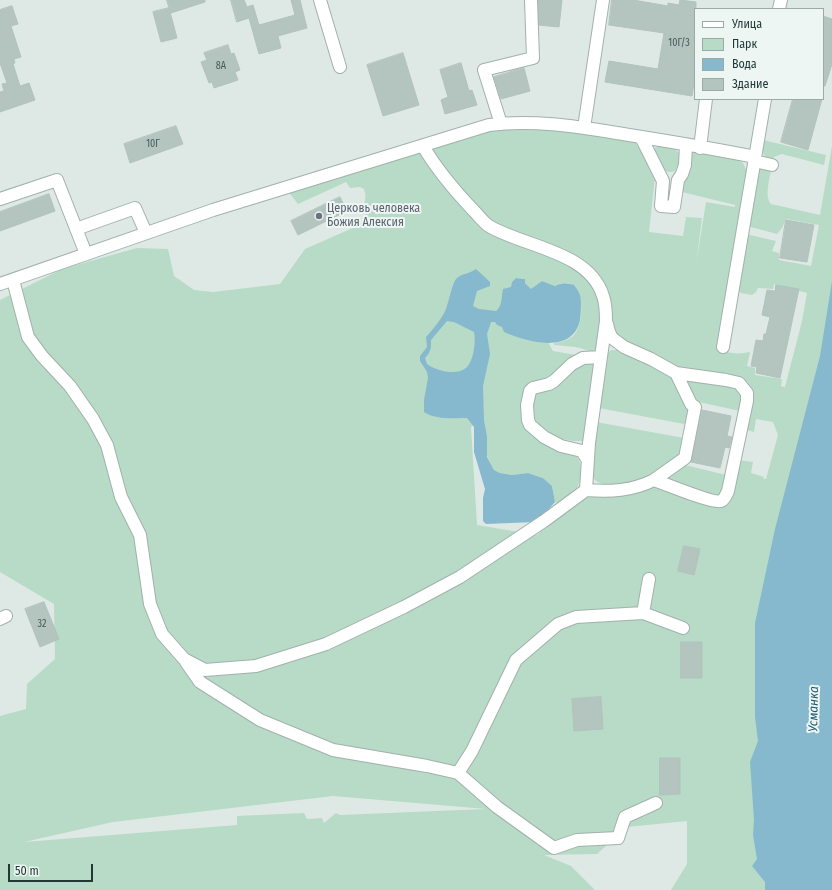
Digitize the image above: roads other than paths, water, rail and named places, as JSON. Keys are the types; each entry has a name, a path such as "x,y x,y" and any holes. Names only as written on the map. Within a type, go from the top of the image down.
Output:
{"street":[{"path":"320,0 340,67"},
{"path":"501,124 484,70 533,58 531,0"},
{"path":"584,128 603,0"},
{"path":"700,148 706,100"},
{"path":"723,347 765,100"},
{"path":"0,284 213,210 489,125 527,123 584,128 686,145 754,159 772,165"},
{"path":"641,137 663,181 660,206 674,207 678,180 685,165 686,145"},
{"path":"423,146 445,178 488,226 507,235 565,257 587,272 601,290 606,305 606,321 588,459 586,490"},
{"path":"0,199 57,180 86,254"},
{"path":"76,229 135,208 146,233"},
{"path":"13,280 28,336 42,356 70,386 93,419 107,445 121,497 140,535 150,604 162,634 184,659 200,682 260,720 333,750 427,766 458,773 497,807 554,848 577,840 618,838 626,817 656,803"},
{"path":"606,321 609,332 615,341 624,347 651,359 676,373 735,381 742,385 748,396 728,491 724,499 718,502 710,500 654,480"},
{"path":"588,459 582,451 561,446 544,437 530,425 528,420 527,405 532,388 549,384 572,364 583,358 601,357"},
{"path":"184,659 205,670 256,666 326,644 404,607 460,577 586,490 604,492 616,491 642,486 654,480 685,458 695,407 676,373"},
{"path":"642,613 649,579"},
{"path":"458,773 472,751 516,660 558,624 576,617 642,613 683,628"}],"water":[{"path":"476,269 490,282 490,286 477,291 473,306 479,309 496,311 501,304 503,289 511,287 512,282 516,278 525,279 525,283 531,289 542,281 555,286 562,283 571,284 574,285 581,298 580,320 576,331 568,338 559,342 536,342 514,336 504,332 502,327 497,325 495,322 491,322 487,334 490,354 483,386 487,457 494,470 500,473 512,475 528,473 543,478 552,486 555,502 540,519 535,522 486,524 483,521 483,498 485,489 474,452 474,427 467,418 439,417 429,415 424,412 424,400 428,378 427,372 420,361 420,356 427,347 426,337 444,313 456,279","holes":["447,321 454,322 474,332 474,351 471,361 466,368 457,372 446,372 427,364 425,358 430,350 431,340"]},
{"name":"Усманка","path":"832,281 832,890 765,890 765,882 752,866 757,859 753,835 754,820 750,762 758,741 755,717 755,623 775,529 820,356"}],"place":[{"name":"Церковь человека Божия Алексия","path":"319,216"}]}
